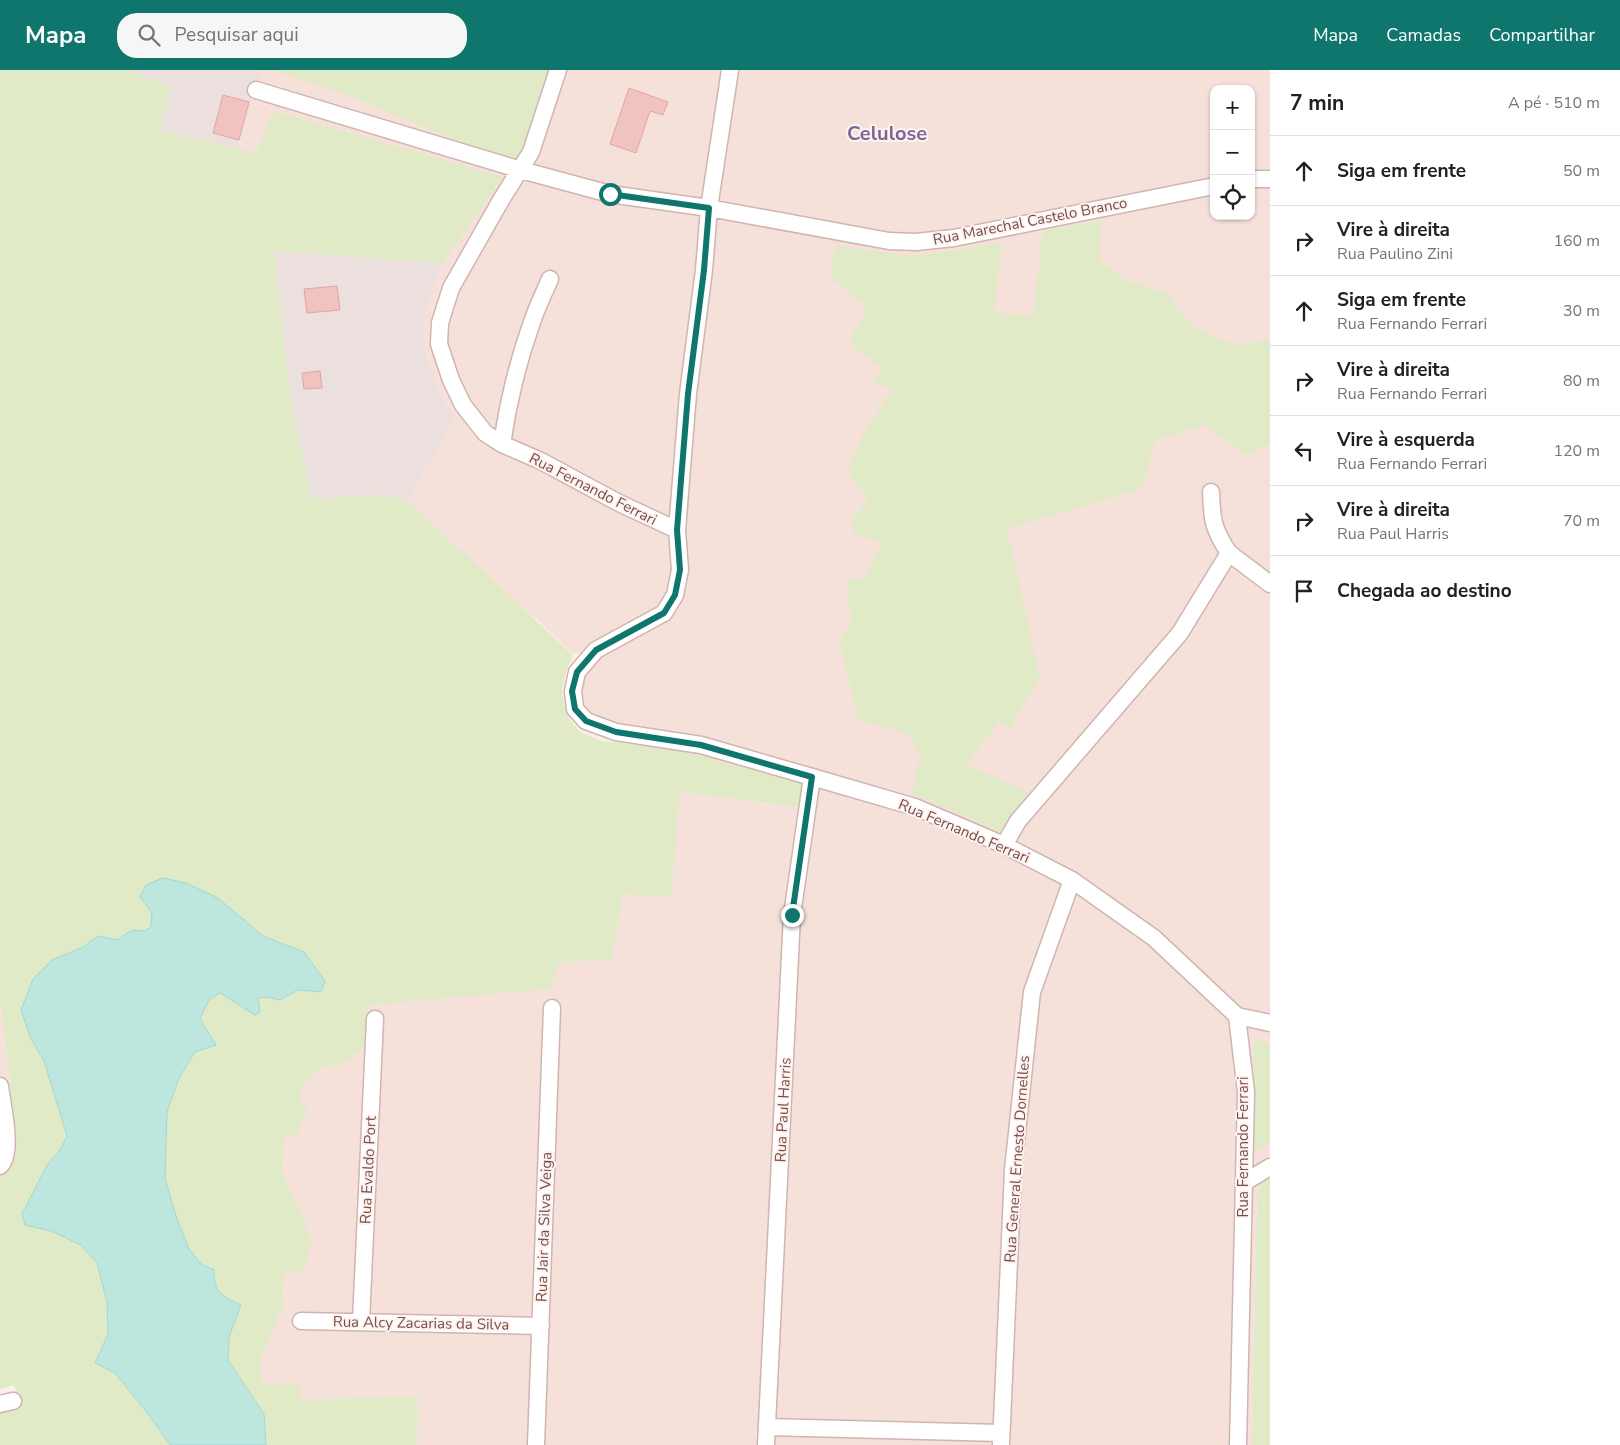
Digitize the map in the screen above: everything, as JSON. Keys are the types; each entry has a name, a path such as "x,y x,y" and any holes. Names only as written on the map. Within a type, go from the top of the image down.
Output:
{"street":[{"name":"Rua Fernando Ferrari","path":"558,70 531,152 501,200 451,288 440,323 439,344 463,405 485,433 502,444 541,461 619,503 677,530 680,570 675,595 664,613 596,650 577,672 572,691 575,709 586,721 616,732 701,745 812,777 915,807 1004,845 1072,880 1154,938 1237,1016 1246,1092 1238,1445"},
{"path":"677,530 688,394 704,270 709,208 730,70"},
{"name":"Rua Marechal Castelo Branco","path":"256,90 521,170 610,194 709,208 889,241 916,242 954,238 1210,187"},
{"path":"1255,180 1270,179"},
{"path":"502,444 507,412 522,351 532,321 550,279"},
{"path":"1210,492 1216,534 1229,552 1270,584"},
{"path":"1004,845 1024,814 1180,633 1229,552"},
{"name":"Rua Paul Harris","path":"766,1445 792,915 812,777"},
{"name":"Rua General Ernesto Dornelles","path":"1001,1439 1013,1170 1032,992 1072,880"},
{"name":"Rua Jair da Silva Veiga","path":"536,1445 552,1008"},
{"path":"1237,1016 1270,1023"},
{"name":"Rua Evaldo Port","path":"361,1321 375,1019"},
{"path":"0,1086 7,1145 3,1163 0,1166"},
{"path":"1244,1182 1270,1167"},
{"name":"Rua Alcy Zacarias da Silva","path":"301,1321 541,1326"},
{"path":"767,1427 1001,1439"}],"shaded area":[{"path":"129,70 1270,70 1270,1177 1261,1182 1257,1192 1252,1445 417,1445 418,1397 299,1399 299,1384 261,1385 261,1360 283,1306 284,1272 312,1242 282,1171 284,1136 308,1104 300,1104 301,1087 320,1068 342,1064 365,1047 369,1007 558,962 612,960 623,894 671,896 679,792 800,808 805,779 586,721 573,691 595,650 573,654 537,619 376,495 312,500 291,403"},
{"path":"129,70 261,70 237,149 159,130"},
{"path":"274,251 443,263 430,293 423,321 423,345 432,375 443,400 455,418 407,500 376,495 312,500 290,399"},
{"path":"0,997 17,1146 11,1169 0,1180"}],"green space":[{"path":"0,70 129,70 171,87 160,130 256,153 273,111 503,177 443,263 274,251 291,402 312,499 376,495 407,500 573,655 566,671 562,689 564,705 569,719 580,732 601,741 700,751 805,779 801,808 680,792 671,897 623,894 612,960 559,962 550,989 379,1004 369,1007 366,1047 342,1064 320,1068 301,1087 300,1104 308,1104 296,1137 284,1137 282,1171 312,1241 303,1273 284,1273 283,1306 261,1360 261,1384 300,1384 299,1399 418,1397 417,1445 266,1445 264,1414 228,1360 229,1337 241,1305 220,1292 214,1277 214,1270 201,1264 189,1249 179,1224 165,1178 167,1112 179,1078 195,1052 200,1019 209,1000 220,993 231,1000 260,1012 258,999 267,997 280,1000 298,990 321,992 304,952 263,936 218,898 152,913 151,927 144,931 132,930 117,940 98,936 83,947 52,960 31,1039 44,1061 67,1136 60,1150 47,1165 22,1214 26,1225 51,1231 81,1245 97,1263 107,1302 108,1334 95,1363 115,1372 170,1445 0,1445 0,1413 22,1405 14,1385 0,1389 0,1180 11,1169 17,1146 0,997"},
{"path":"272,70 548,70 522,150 513,160 440,134 353,97"},
{"path":"1101,221 1099,259 1122,279 1165,293 1197,330 1237,345 1270,340 1270,444 1245,454 1205,425 1156,440 1141,489 1007,529 1040,678 1010,728 999,721 967,764 1031,794 1002,832 912,794 920,755 908,733 858,720 840,644 844,632 851,627 847,579 867,578 872,563 883,543 853,533 853,518 868,500 848,472 863,434 893,389 874,384 882,367 851,346 853,332 865,315 865,305 831,279 835,245 900,255 920,255 1002,243 994,311 1033,317 1043,231"},
{"path":"1254,1040 1270,1044 1270,1144 1253,1152"},
{"path":"1270,1177 1270,1445 1252,1445 1257,1192 1261,1182"}],"water":[{"path":"163,878 186,883 218,898 263,936 304,952 325,981 321,992 298,990 280,1000 267,997 258,998 260,1012 255,1015 220,993 209,1000 200,1019 216,1045 195,1052 179,1078 167,1112 165,1178 177,1219 189,1249 201,1264 214,1270 214,1278 220,1293 241,1305 229,1337 228,1360 264,1414 266,1445 170,1445 149,1415 115,1373 95,1363 108,1334 107,1302 97,1263 81,1245 51,1231 25,1225 22,1214 47,1165 60,1150 67,1136 44,1061 31,1039 21,1010 33,979 52,960 83,947 98,936 117,940 132,930 144,931 151,927 152,913 140,897 146,885"}],"building":[{"path":"629,88 668,102 663,115 650,111 636,153 610,144"},
{"path":"223,95 249,102 239,140 213,133"},
{"path":"337,286 340,310 307,313 304,289"},
{"path":"320,371 322,388 304,389 302,373"}],"district":[{"name":"Celulose","path":"887,133"}],"route":[{"path":"610,194 709,208 704,270 688,394 677,530 680,570 675,595 664,613 596,650 577,672 572,691 575,709 586,721 616,732 701,745 812,777 792,915"}]}
